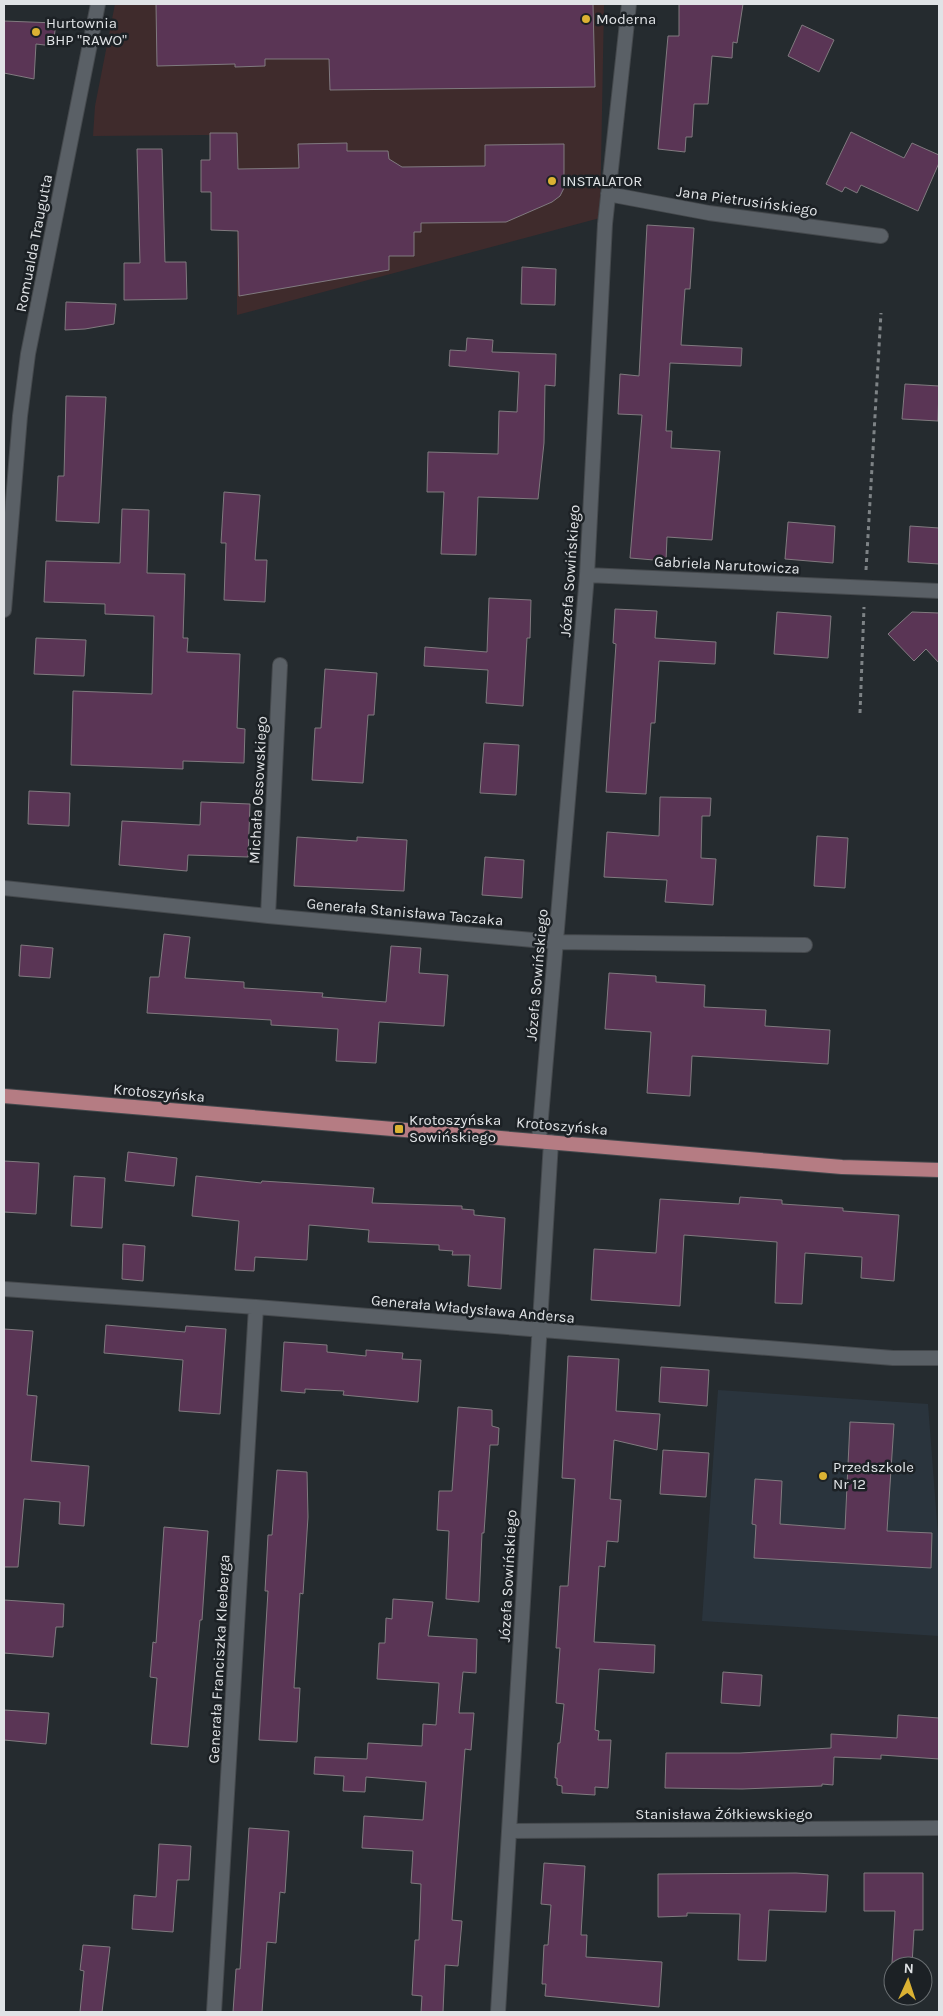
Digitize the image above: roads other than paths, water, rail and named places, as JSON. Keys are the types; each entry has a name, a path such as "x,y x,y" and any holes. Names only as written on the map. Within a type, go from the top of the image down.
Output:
{"main road":[{"name":"Krotoszyńska","path":"4,1096 842,1167 939,1170"}],"street":[{"name":"Romualda Traugutta","path":"4,610 20,416 28,354 98,4"},
{"name":"Józefa Sowińskiego","path":"498,2012 539,1330 545,1142 556,942 587,575 605,224 629,4"},
{"name":"Jana Pietrusińskiego","path":"608,194 710,213 881,236"},
{"name":"Gabriela Narutowicza","path":"587,575 939,591"},
{"name":"Michała Ossowskiego","path":"268,916 280,665"},
{"name":"Generała Stanisława Taczaka","path":"4,888 268,916 556,942 805,946"},
{"name":"Generała Władysława Andersa","path":"4,1289 256,1307 892,1358 939,1358"},
{"name":"Generała Franciszka Kleeberga","path":"214,2012 256,1307"},
{"name":"Stanisława Żółkiewskiego","path":"510,1831 939,1828"}],"place":[{"name":"Moderna","path":"586,19"},
{"name":"Hurtownia BHP \"RAWO\"","path":"36,32"},
{"name":"INSTALATOR","path":"552,181"},
{"name":"Krotoszyńska Sowińskiego","path":"399,1129"},
{"name":"Przedszkole Nr 12","path":"823,1476"}]}
